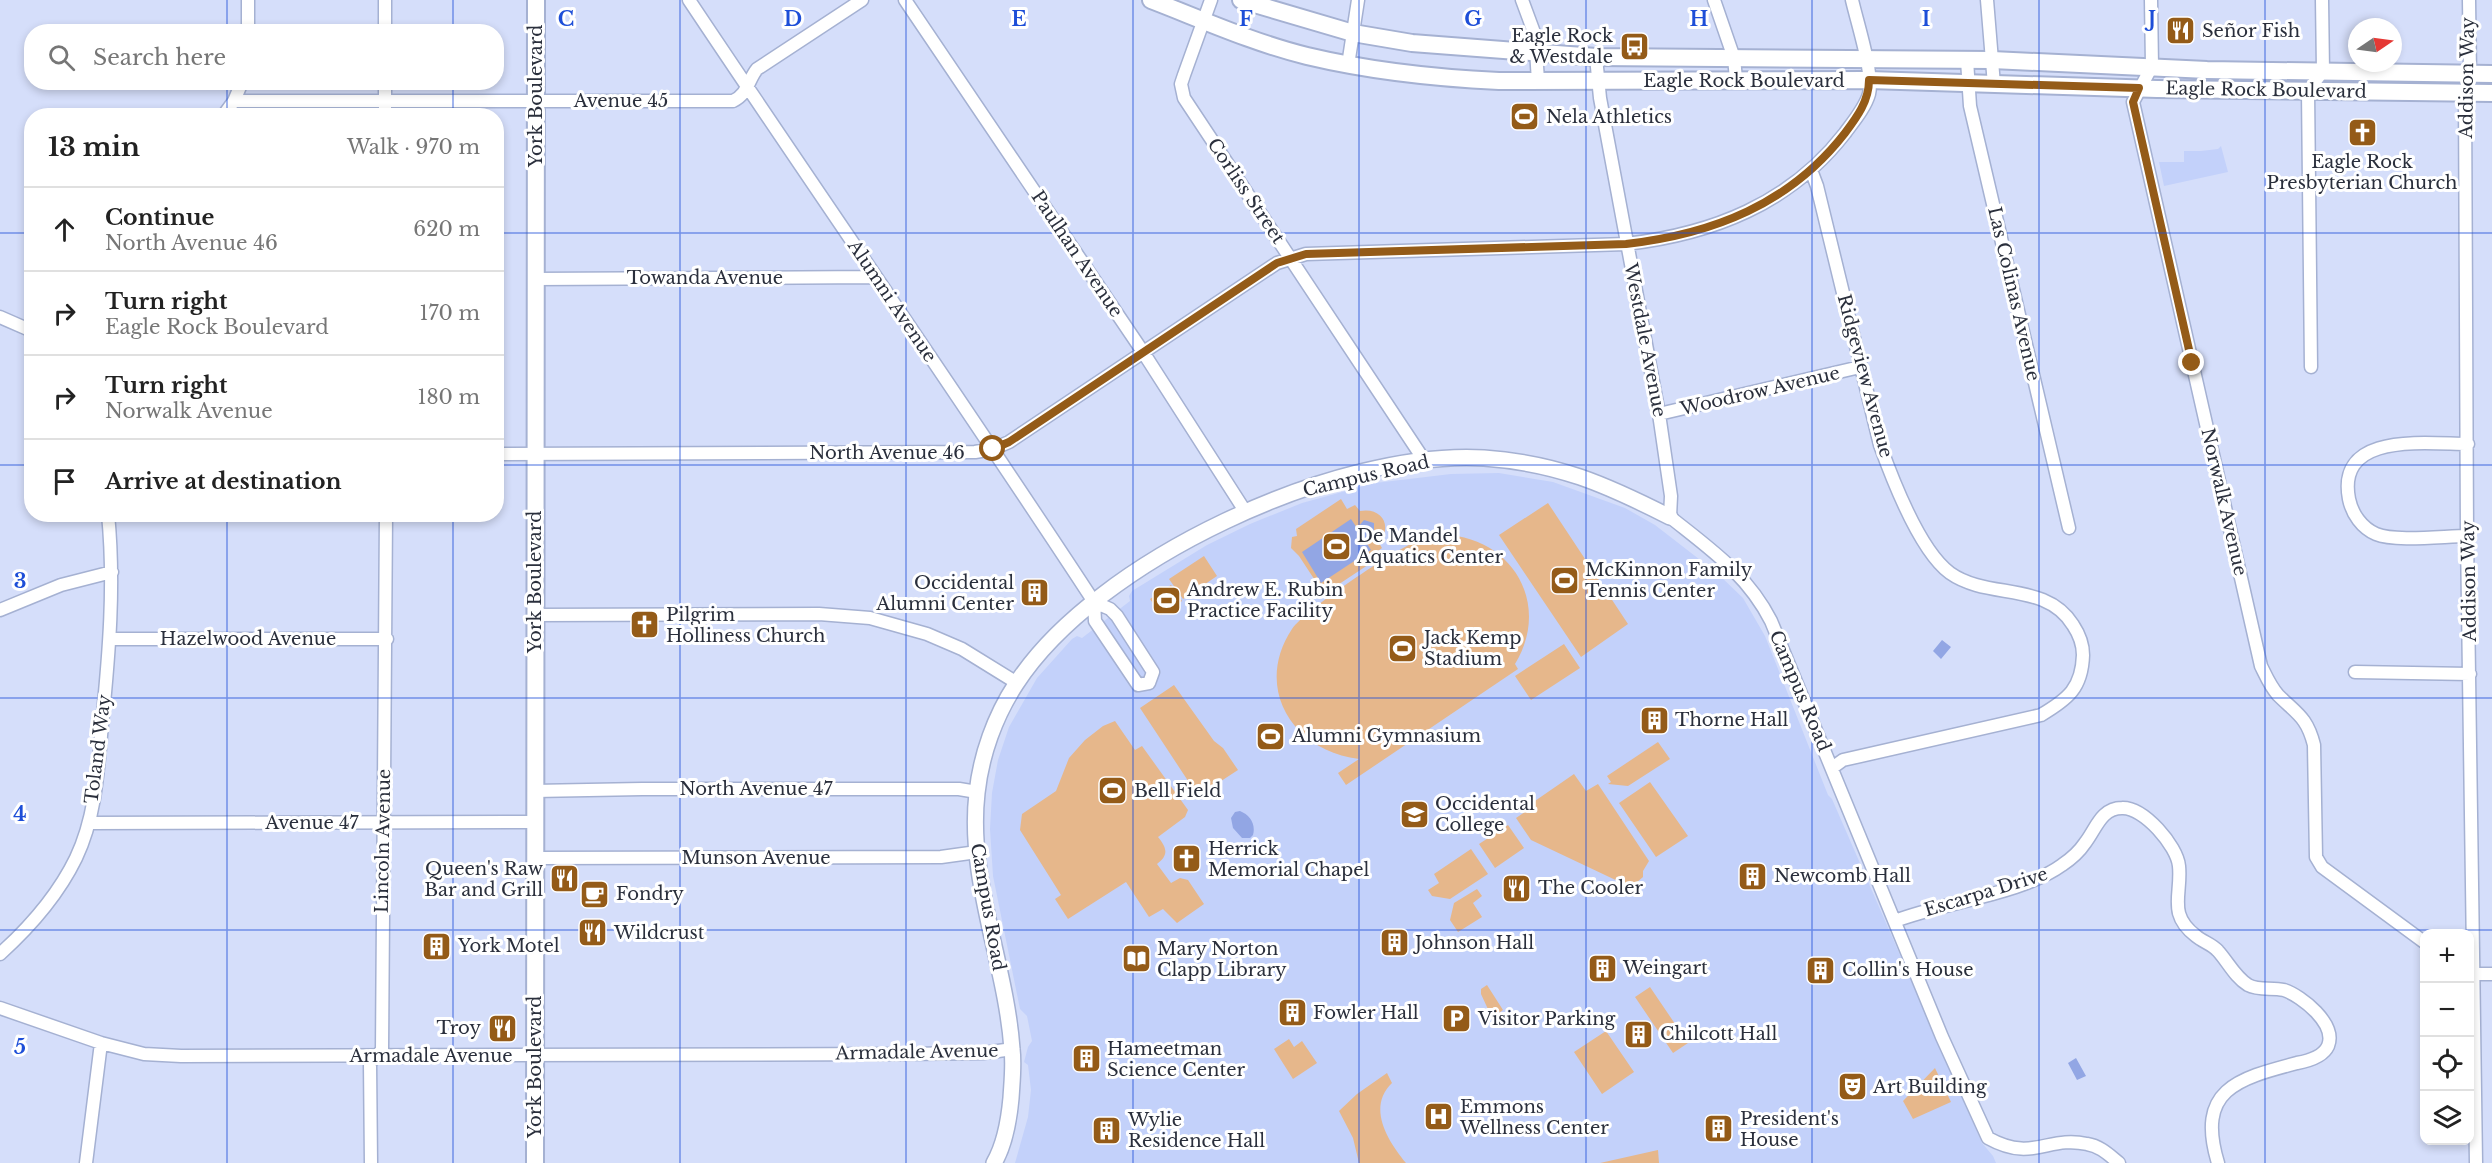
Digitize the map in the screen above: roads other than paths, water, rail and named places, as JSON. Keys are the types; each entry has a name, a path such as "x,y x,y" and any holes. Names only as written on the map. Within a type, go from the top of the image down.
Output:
{"main road":[{"name":"York Boulevard","path":"535,1163 536,0"},
{"name":"Eagle Rock Boulevard","path":"1151,0 1269,45 1348,64 1459,79 1538,81 1869,80 1994,85 2492,93"},
{"name":"Eagle Rock Boulevard","path":"1241,0 1353,33 1455,48 1596,57 1866,61 1992,60 2207,70 2492,74"}],"street":[{"path":"248,0 248,24"},
{"path":"385,0 385,24"},
{"name":"Alumni Avenue","path":"689,0 1094,602 1095,621 1138,685 1149,683 1153,672 1117,616 1110,609 1094,602"},
{"name":"Avenue 45","path":"234,101 734,101 740,98 757,69 862,0"},
{"name":"Paulhan Avenue","path":"905,0 1143,352 1245,511"},
{"name":"Corliss Street","path":"1211,0 1181,84 1184,98 1424,460"},
{"path":"1348,64 1358,0"},
{"path":"1522,0 1535,35 1538,81"},
{"path":"1714,0 1734,58 1736,79"},
{"path":"1852,0 1869,80"},
{"path":"1987,0 1994,85"},
{"name":"Norwalk Avenue","path":"2151,0 2151,66 2133,102 2261,666 2278,695 2303,717 2310,730 2314,745 2316,856 2322,867 2420,939"},
{"path":"2311,367 2308,91 2323,71 2322,0"},
{"name":"Addison Way","path":"2469,0 2470,74 2465,93 2471,929"},
{"name":"Westdale Avenue","path":"1596,57 1597,81 1659,414 1671,496 1670,517"},
{"name":"Las Colinas Avenue","path":"1967,60 1970,106 2068,528"},
{"name":"North Avenue 46","path":"504,454 975,452 993,449 1009,442 1277,263 1290,258 1306,254 1626,244 1667,239 1727,222 1761,205 1811,170 1834,147 1853,122 1869,94 1869,80"},
{"path":"229,108 239,90"},
{"path":"385,90 386,108"},
{"name":"Ridgeview Avenue","path":"1811,170 1817,186 1880,446 1890,472 1924,541 1950,573 1965,581 2046,600 2069,619 2078,633 2083,649 2080,680 2062,702 2041,714 1843,760 1832,768"},
{"name":"Towanda Avenue","path":"534,279 875,277"},
{"path":"0,317 24,328"},
{"name":"Woodrow Avenue","path":"1659,414 1860,367"},
{"path":"2468,444 2384,446 2369,451 2358,460 2350,474 2347,487 2349,502 2355,516 2365,528 2377,535 2392,537 2468,536"},
{"name":"Campus Road","path":"994,1163 1000,1153 1010,1114 1012,1049 977,852 975,825 977,792 992,733 1017,683 1048,644 1094,602 1175,547 1245,511 1313,486 1424,460 1481,458 1539,465 1597,481 1670,517 1731,566 1760,599 1771,621 1942,1037 1988,1138 2006,1154 2018,1159 2038,1158 2061,1147 2085,1143 2096,1146 2119,1163"},
{"name":"Toland Way","path":"0,954 39,915 60,887 76,857 89,823 97,776 110,639 112,572 109,522"},
{"name":"Lincoln Avenue","path":"371,1163 370,1063 382,1050 382,823 387,639 386,522"},
{"path":"0,610 61,585 112,572"},
{"path":"535,615 819,614 870,618 927,633 954,645 1017,683"},
{"name":"Hazelwood Avenue","path":"110,639 387,639"},
{"path":"2355,672 2470,674"},
{"name":"North Avenue 47","path":"534,791 959,789 977,792"},
{"name":"Escarpa Drive","path":"1895,921 2051,873 2076,853 2097,823 2113,809 2133,809 2145,816 2175,853 2179,865 2177,909 2187,930 2218,950 2241,980 2251,986 2284,990 2303,1001 2325,1023 2329,1036 2324,1052 2309,1060 2252,1076 2225,1092 2216,1105 2211,1125 2212,1143 2218,1163"},
{"name":"Avenue 47","path":"89,823 534,822"},
{"name":"Munson Avenue","path":"534,858 941,857 977,852"},
{"path":"2474,974 2492,974"},
{"name":"Addison Way","path":"2471,983 2476,1163"},
{"name":"Armadale Avenue","path":"0,1008 101,1043 144,1054 162,1055 376,1057 925,1054 983,1053 1012,1049"},
{"path":"86,1163 101,1043"}],"place":[{"name":"Señor Fish","path":"2181,31"},
{"name":"Eagle Rock & Westdale","path":"1634,46"},
{"name":"Nela Athletics","path":"1525,117"},
{"name":"Eagle Rock Presbyterian Church","path":"2362,133"},
{"name":"De Mandel Aquatics Center","path":"1336,546"},
{"name":"McKinnon Family Tennis Center","path":"1564,580"},
{"name":"Occidental Alumni Center","path":"1035,593"},
{"name":"Andrew E. Rubin Practice Facility","path":"1166,600"},
{"name":"Pilgrim Holliness Church","path":"645,625"},
{"name":"Jack Kemp Stadium","path":"1403,648"},
{"name":"Thorne Hall","path":"1654,720"},
{"name":"Alumni Gymnasium","path":"1271,736"},
{"name":"Bell Field","path":"1113,791"},
{"name":"Occidental College","path":"1414,814"},
{"name":"Herrick Memorial Chapel","path":"1187,859"},
{"name":"Newcomb Hall","path":"1753,876"},
{"name":"Queen's Raw Bar and Grill","path":"564,879"},
{"name":"The Cooler","path":"1517,888"},
{"name":"Fondry","path":"595,894"},
{"name":"Wildcrust","path":"593,933"},
{"name":"Johnson Hall","path":"1394,943"},
{"name":"York Motel","path":"437,946"},
{"name":"Mary Norton Clapp Library","path":"1136,959"},
{"name":"Weingart","path":"1602,968"},
{"name":"Collin's House","path":"1821,970"},
{"name":"Fowler Hall","path":"1292,1013"},
{"name":"Visitor Parking","path":"1457,1019"},
{"name":"Troy","path":"502,1028"},
{"name":"Chilcott Hall","path":"1639,1034"},
{"name":"Hameetman Science Center","path":"1086,1059"},
{"name":"Art Building","path":"1852,1087"},
{"name":"Emmons Wellness Center","path":"1439,1117"},
{"name":"President's House","path":"1719,1129"},
{"name":"Wylie Residence Hall","path":"1107,1130"}]}
